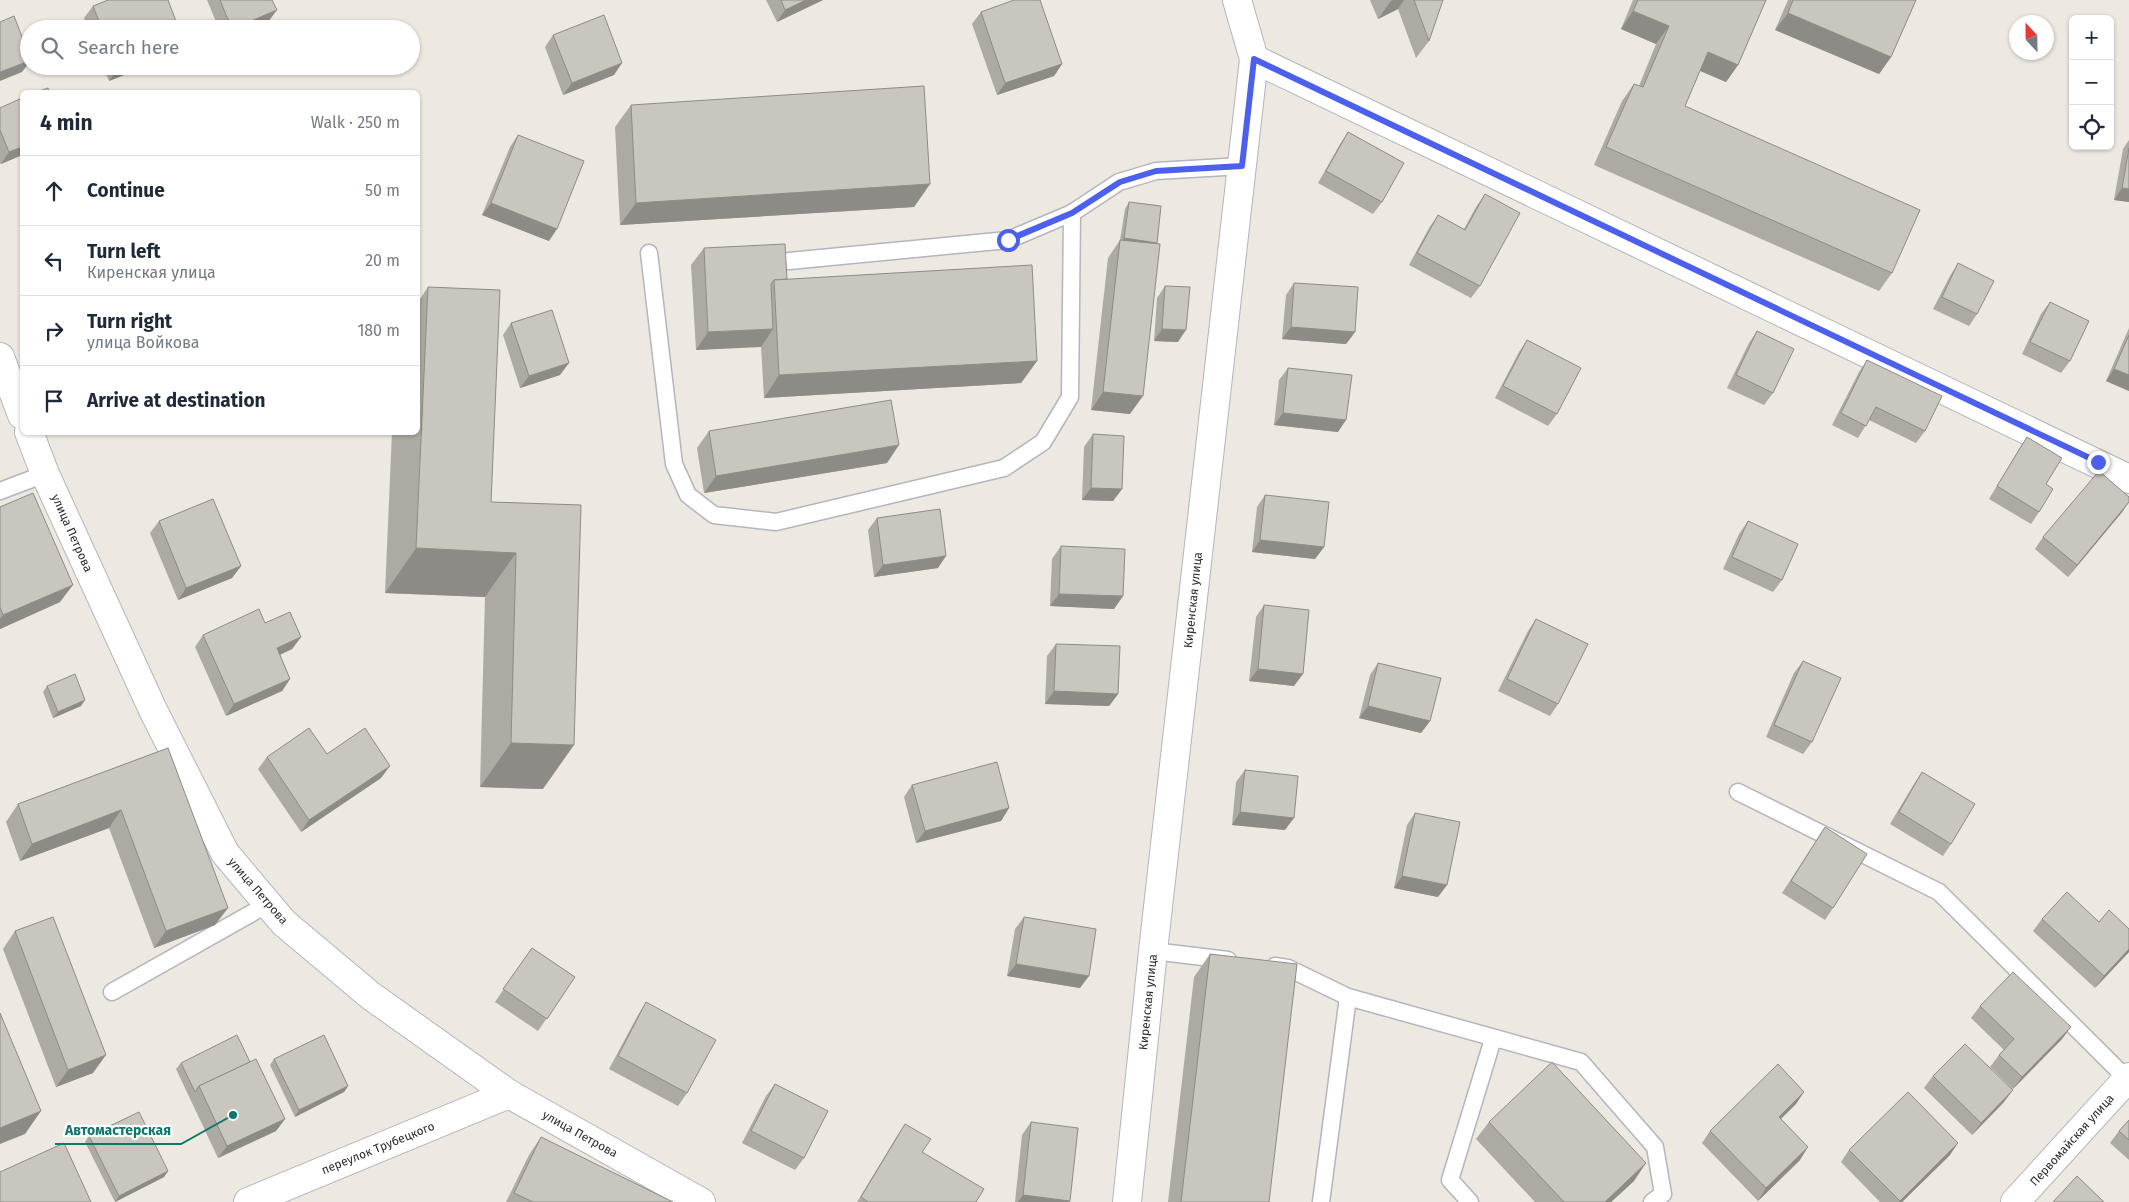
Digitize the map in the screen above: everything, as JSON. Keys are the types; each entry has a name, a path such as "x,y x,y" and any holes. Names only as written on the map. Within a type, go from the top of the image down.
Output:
{"street":[{"name":"Киренская улица","path":"1127,1202 1254,59 1237,0"},
{"path":"1254,59 2129,478"},
{"path":"0,357 20,410"},
{"name":"улица Петрова","path":"30,435 45,474 153,710 225,853 284,923 371,996 509,1094 701,1202"},
{"name":"Первомайская улица","path":"2015,1202 2128,1078"},
{"name":"переулок Трубецкого","path":"248,1202 509,1094"}],"lane":[{"path":"789,261 1008,240 1072,213 1120,182 1156,171 1242,166"},
{"path":"649,253 674,464 688,495 714,515 776,522 1004,468 1043,442 1070,397 1072,213"},
{"path":"0,490 45,474"},
{"path":"1738,792 1939,892 2128,1078"},
{"path":"112,992 268,904"},
{"path":"1154,951 1242,962"},
{"path":"1261,964 1288,968 1348,998 1581,1062 1655,1147 1663,1194 1652,1202"},
{"path":"1321,1202 1348,998"},
{"path":"1470,1202 1450,1180 1492,1039"}],"building":[{"path":"108,0 168,0 176,20 98,20 93,6"},
{"path":"220,0 272,0 277,10 253,20 228,20"},
{"path":"781,0 806,0 785,10"},
{"path":"1014,0 1040,0 1062,64 1005,83 981,12"},
{"path":"1414,0 1443,0 1429,41"},
{"path":"1638,0 1766,0 1738,65 1708,52 1685,106 1920,210 1892,273 1606,147 1634,84 1643,87 1669,26 1633,11"},
{"path":"1793,0 1916,0 1891,57 1788,13"},
{"path":"604,15 622,63 572,83 553,35"},
{"path":"14,16 20,32 20,64 0,72 0,22"},
{"path":"924,86 930,184 636,203 631,105"},
{"path":"20,99 20,148 9,152 0,130 0,108"},
{"path":"1348,132 1404,163 1382,202 1326,171"},
{"path":"518,135 584,161 557,229 491,203"},
{"path":"2129,148 2129,189 2122,188"},
{"path":"1485,194 1520,213 1480,286 1417,253 1438,215 1465,230"},
{"path":"1129,202 1161,206 1157,243 1124,238"},
{"path":"1120,240 1160,244 1143,396 1103,392"},
{"path":"785,244 787,279 774,280 771,284 773,329 708,332 704,248"},
{"path":"1958,263 1994,281 1977,314 1942,297"},
{"path":"1032,265 1037,361 779,375 774,280"},
{"path":"1294,283 1358,287 1355,332 1291,327"},
{"path":"1165,286 1190,287 1186,330 1162,329"},
{"path":"428,287 500,290 491,502 581,505 574,745 511,743 516,553 416,548"},
{"path":"2050,302 2089,321 2070,361 2030,342"},
{"path":"552,310 569,363 529,376 511,323"},
{"path":"1757,331 1794,349 1773,393 1736,375"},
{"path":"2129,335 2129,375 2114,369"},
{"path":"1527,340 1581,368 1557,414 1503,386"},
{"path":"1867,360 1942,396 1925,431 1876,407 1866,426 1841,413"},
{"path":"1288,368 1352,375 1346,420 1283,413"},
{"path":"891,400 899,445 716,476 709,431"},
{"path":"1093,434 1124,436 1122,489 1091,488"},
{"path":"2027,437 2062,458 2046,484 2053,489 2039,512 1997,486"},
{"path":"2099,471 2129,497 2129,502 2077,565 2043,537"},
{"path":"33,493 73,585 3,615 0,607 0,507"},
{"path":"1265,495 1329,502 1324,547 1260,540"},
{"path":"213,499 241,566 186,588 159,521"},
{"path":"940,509 946,556 883,565 877,518"},
{"path":"1748,521 1798,544 1782,580 1732,557"},
{"path":"1061,546 1125,549 1123,596 1059,594"},
{"path":"1264,605 1309,610 1303,674 1258,669"},
{"path":"259,609 265,623 290,612 301,637 277,648 290,679 234,704 203,635"},
{"path":"1536,619 1588,644 1558,704 1507,679"},
{"path":"1056,644 1120,646 1118,694 1054,691"},
{"path":"1803,661 1841,678 1812,742 1774,725"},
{"path":"1378,663 1441,678 1430,721 1368,706"},
{"path":"75,674 85,700 58,712 47,686"},
{"path":"309,728 327,754 365,728 390,766 309,820 267,757"},
{"path":"168,748 228,908 166,931 121,810 32,844 18,804"},
{"path":"997,762 1009,808 925,831 912,785"},
{"path":"1245,770 1298,776 1294,818 1240,812"},
{"path":"1922,772 1975,804 1951,844 1899,812"},
{"path":"1415,813 1460,822 1447,885 1402,876"},
{"path":"1825,827 1867,854 1833,908 1791,881"},
{"path":"2067,892 2099,922 2109,910 2129,929 2129,949 2104,976 2042,919"},
{"path":"53,917 106,1055 68,1070 15,931"},
{"path":"1024,917 1096,929 1089,976 1016,964"},
{"path":"532,948 575,977 547,1019 503,989"},
{"path":"1210,954 1297,964 1269,1202 1181,1202"},
{"path":"2013,972 2071,1027 2022,1077 1999,1055 2014,1039 1980,1006"},
{"path":"646,1002 716,1040 687,1093 618,1056"},
{"path":"0,1013 41,1111 0,1128"},
{"path":"237,1035 250,1062 199,1086 195,1092 181,1063"},
{"path":"324,1035 348,1086 299,1110 274,1059"},
{"path":"1965,1044 2013,1090 1981,1123 1933,1076"},
{"path":"256,1059 285,1119 227,1146 199,1086"},
{"path":"1552,1062 1646,1163 1605,1202 1564,1202 1489,1122"},
{"path":"1778,1064 1804,1092 1779,1117 1808,1147 1766,1188 1710,1131"},
{"path":"775,1084 828,1111 804,1158 751,1131"},
{"path":"1908,1092 1958,1143 1900,1201 1849,1150"},
{"path":"139,1112 168,1171 119,1196 89,1136"},
{"path":"2129,1120 2129,1140 2119,1131"},
{"path":"1031,1122 1078,1128 1070,1201 1023,1195"},
{"path":"905,1124 931,1139 922,1152 984,1189 976,1202 868,1202 861,1197"},
{"path":"541,1137 673,1202 533,1202 514,1193"},
{"path":"64,1143 91,1202 0,1202 0,1172"},
{"path":"2077,1176 2104,1202 2053,1202"}],"place":[{"name":"Автомастерская","path":"233,1115"}],"route":[{"path":"1008,240 1072,213 1120,182 1156,171 1242,166 1254,59 2098,462"}]}
